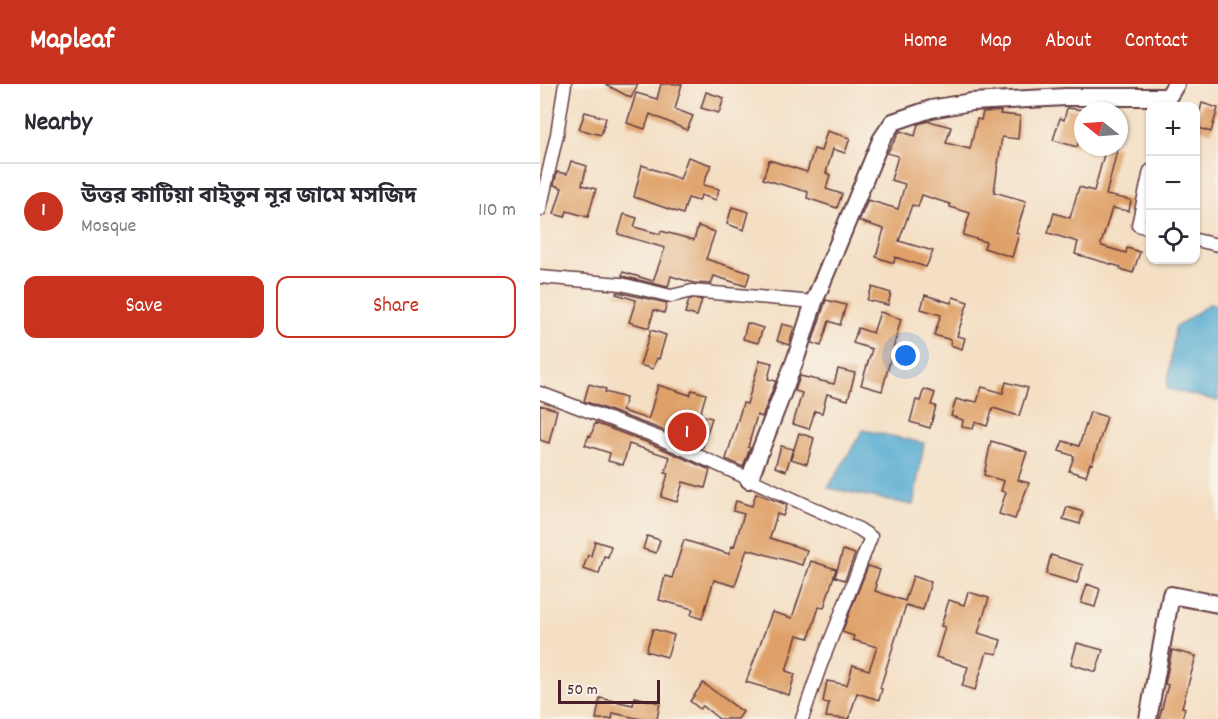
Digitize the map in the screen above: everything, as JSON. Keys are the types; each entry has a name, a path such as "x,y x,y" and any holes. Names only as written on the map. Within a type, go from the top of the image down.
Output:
{"street":[{"path":"540,210 557,134 565,84"},
{"path":"749,480 796,358 814,302 881,140 893,122 931,110 971,102 1066,97 1170,96"},
{"path":"1146,189 1138,225 1146,228"},
{"path":"1200,241 1218,245"},
{"path":"540,277 621,284 671,296 692,291 814,302"},
{"path":"540,393 657,437 859,529 871,537 802,719"},
{"path":"1149,719 1171,595 1218,604"}],"water":[{"path":"1209,304 1218,305 1218,401 1167,389 1175,328"},
{"path":"863,430 924,443 913,505 828,488"}],"building":[{"path":"605,84 638,84 631,98"},
{"path":"661,84 682,84 675,109 693,116 687,130 650,114 645,129 627,123 636,93 657,99"},
{"path":"706,92 724,98 719,113 701,108"},
{"path":"1202,103 1218,108 1211,132 1200,128"},
{"path":"1067,108 1074,109 1074,146 1053,140 1060,118 1064,120"},
{"path":"1001,111 1000,114 1020,116 1018,139 1002,137 994,192 1026,201 1016,233 1019,234 1012,257 984,248 986,242 963,235 970,213 922,195 918,207 912,205 899,241 933,251 926,267 895,257 894,263 876,257 884,229 859,221 868,200 898,209 905,184 891,180 898,156 887,153 900,131 915,136 918,124 929,121 951,127 946,143 970,149 977,119 981,120 983,112"},
{"path":"585,112 606,118 601,135 579,129"},
{"path":"827,131 850,138 845,153 833,149 826,173 830,175 826,189 842,194 837,208 807,198 808,192 763,179 769,160 807,172 814,149 821,151"},
{"path":"1104,156 1116,156 1106,195 1131,200 1129,211 1112,208 1101,244 1126,253 1127,248 1140,252 1133,273 1120,269 1121,267 1075,254 1078,242 1048,233 1054,213 1070,218 1079,187 1094,191"},
{"path":"688,157 711,165 703,185 719,189 716,200 701,195 699,201 688,198 683,214 634,197 642,165 680,179"},
{"path":"571,161 587,166 582,185 596,189 588,217 567,211 565,217 554,214 562,188 554,185 557,172 567,174"},
{"path":"732,207 749,212 744,230 727,224"},
{"path":"624,214 637,218 634,227 660,234 661,231 694,240 698,226 715,232 706,259 750,273 746,286 714,276 711,284 694,283 671,276 668,287 622,276 623,272 653,281 665,248 618,234"},
{"path":"872,287 891,293 888,305 867,300"},
{"path":"617,292 667,303 664,313 654,310 649,328 629,322 636,300 616,294"},
{"path":"925,295 951,303 953,297 968,302 957,336 965,338 962,349 950,345 951,340 934,335 941,315 921,309"},
{"path":"689,300 702,300 697,316 685,313"},
{"path":"826,300 846,305 840,325 829,321 821,346 812,343"},
{"path":"880,312 901,319 882,391 861,385 872,349 853,343 858,328 873,333"},
{"path":"747,323 763,328 758,343 743,339"},
{"path":"782,324 794,327 789,345 777,341"},
{"path":"651,330 666,335 659,359 657,358 653,369 640,365"},
{"path":"760,360 772,363 768,379 776,381 762,417 757,415 748,447 750,448 743,467 726,459 743,403 747,404"},
{"path":"838,369 855,373 848,400 827,394 822,413 815,411 809,429 793,424 802,393 795,391 800,376 834,384"},
{"path":"1006,382 1028,388 1019,416 993,408 987,426 975,422 973,429 962,427 963,420 951,416 956,399 977,402 982,387 1003,393"},
{"path":"589,384 606,389 605,392 626,398 622,411 647,419 658,385 690,395 692,390 706,394 700,415 712,418 702,449 660,429 584,401"},
{"path":"924,389 935,393 931,405 936,406 930,428 910,422 916,400 920,401"},
{"path":"540,405 557,410 549,443 540,440"},
{"path":"1090,412 1107,417 1086,476 1069,471 1074,456 1059,451 1063,441 1079,446"},
{"path":"595,423 654,445 710,470 705,488 683,482 677,502 661,497 670,457 629,444 623,465 608,461 610,453 585,445"},
{"path":"799,433 814,438 807,464 791,459"},
{"path":"991,441 1027,452 1018,480 1029,483 1015,519 999,514 1006,492 1001,491 1004,481 984,475"},
{"path":"781,446 793,449 786,471 775,467"},
{"path":"756,493 787,505 783,516 777,514 770,538 807,550 802,565 747,549 735,586 714,580 702,619 691,615 693,609 659,600 665,576 672,578 684,540 729,554 732,546 734,547 744,514 733,511 736,501 752,506"},
{"path":"1067,507 1083,512 1080,524 1063,519"},
{"path":"647,536 660,540 656,553 643,549"},
{"path":"595,541 611,546 608,557 604,556 599,574 583,569 588,555 591,556"},
{"path":"843,550 855,554 845,580 835,577"},
{"path":"1051,555 1083,565 1077,583 1046,574"},
{"path":"811,561 836,569 824,608 819,607 809,638 797,635 786,671 795,674 789,695 746,682 772,612 792,618"},
{"path":"868,566 880,570 875,591 905,601 913,576 931,582 923,610 906,605 880,688 882,689 879,700 857,693 849,719 826,717 829,703 823,702 827,681 847,685 853,665 869,670 877,647 853,640 854,636 842,632"},
{"path":"1087,584 1100,589 1095,607 1081,603"},
{"path":"968,592 989,598 978,633 1001,640 997,654 987,652 975,690 962,686 968,667 936,657 945,627 941,626 949,600 964,605"},
{"path":"653,629 674,635 667,657 646,651"},
{"path":"1077,643 1103,650 1096,672 1071,664"},
{"path":"1172,650 1196,656 1182,707 1185,708 1182,719 1159,719 1168,685 1165,684"},
{"path":"703,683 743,712 738,719 719,719 703,706 700,709 690,701"},
{"path":"635,697 660,703 657,719 641,719 613,713 612,719 596,719 600,698 633,705"}],"place":[{"name":"উত্তর কাটিয়া বাইতুন নূর জামে মসজিদ","path":"687,432"}]}
